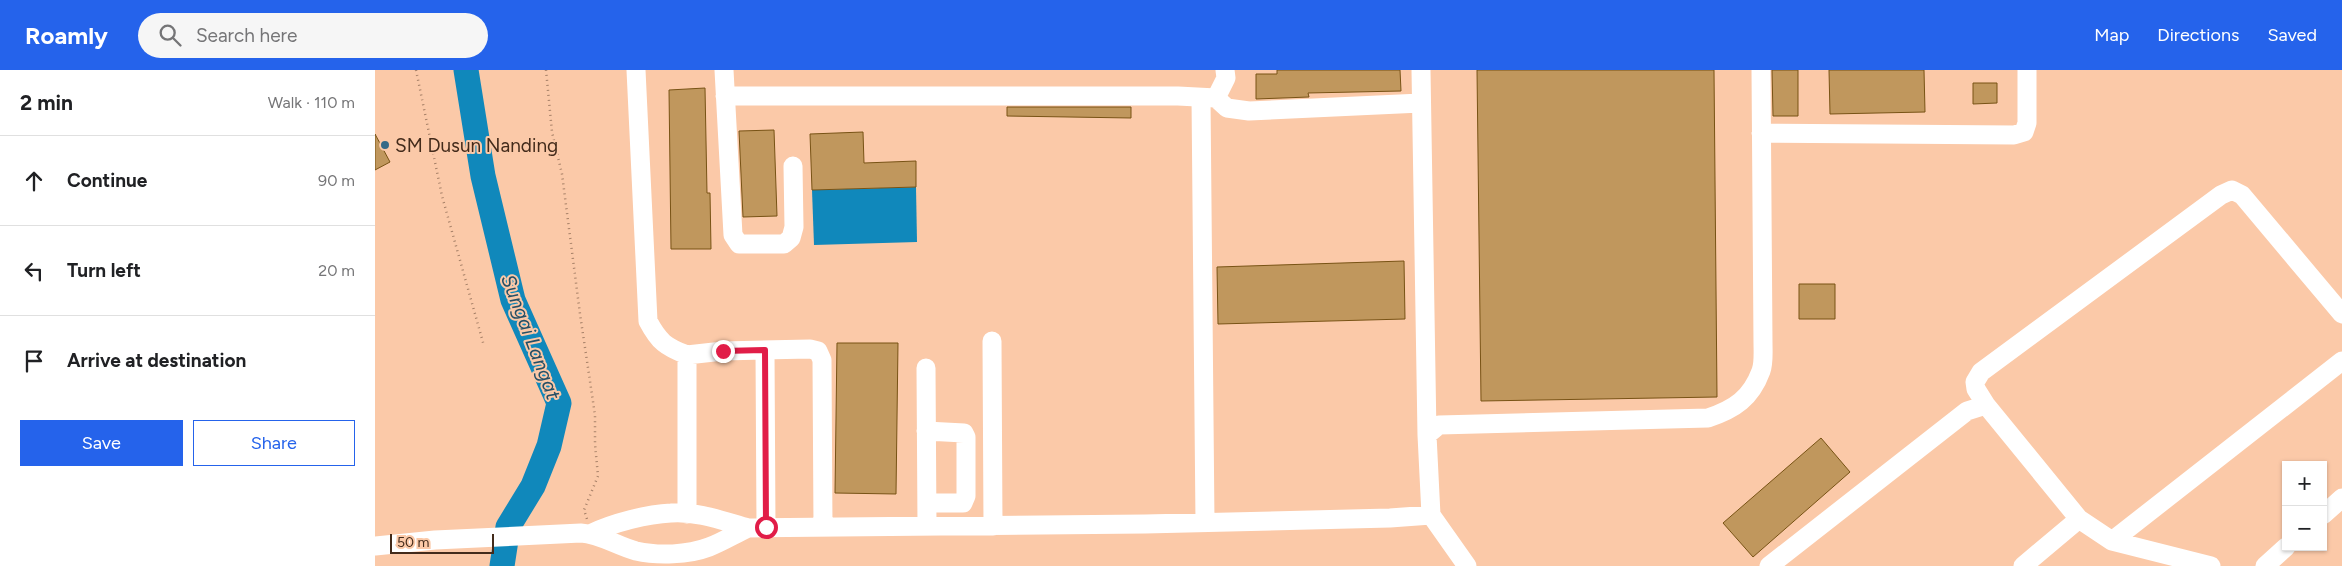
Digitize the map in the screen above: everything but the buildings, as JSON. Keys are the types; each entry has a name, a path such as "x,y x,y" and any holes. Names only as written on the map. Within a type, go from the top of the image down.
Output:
{"street":[{"path":"636,70 649,321 657,338 669,348 687,355 723,351 810,349 818,351 822,360 823,527"},
{"path":"724,70 733,235 739,244 784,244 791,238 794,227 793,166"},
{"path":"1205,523 1209,98 1226,78 1225,70"},
{"path":"1421,70 1427,435 1431,515 1467,566"},
{"path":"1427,435 1439,425 1708,418 1731,410 1749,393 1762,369 1761,70"},
{"path":"1761,132 2014,135 2024,132 2027,124 2027,70"},
{"path":"725,96 1178,96 1209,98 1227,108 1249,111 1421,103"},
{"path":"2211,566 2112,541 2079,519 1986,404 1976,389 1975,382 1981,372 2221,195 2232,190 2242,194 2342,314"},
{"path":"991,341 993,526"},
{"path":"757,527 765,350"},
{"path":"687,355 687,514"},
{"path":"2112,541 2342,361"},
{"path":"926,368 927,526"},
{"path":"1769,566 1967,411 1986,404"},
{"path":"926,431 958,431 964,433 966,437 966,496 963,503 927,503"},
{"path":"2327,511 2342,498"},
{"path":"375,546 435,540 586,533 607,526 671,513 705,516 757,527 1205,523 1390,518 1431,515"},
{"path":"2023,566 2079,519"},
{"path":"586,533 637,551 673,554 708,547 757,527"},
{"path":"2265,566 2282,551"}],"path":[{"path":"416,70 442,196 484,346"},
{"path":"546,70 552,132 562,174 595,415 598,476 585,510 586,533"}],"water":[{"path":"916,187 917,242 814,245 812,190"}],"waterway":[{"name":"Sungai Langat","path":"466,70 483,176 513,300 559,403 549,446 533,486 508,527 502,566"}],"place":[{"name":"SM Dusun Nanding","path":"385,145"}],"route":[{"path":"723,351 765,350 766,527"}]}
